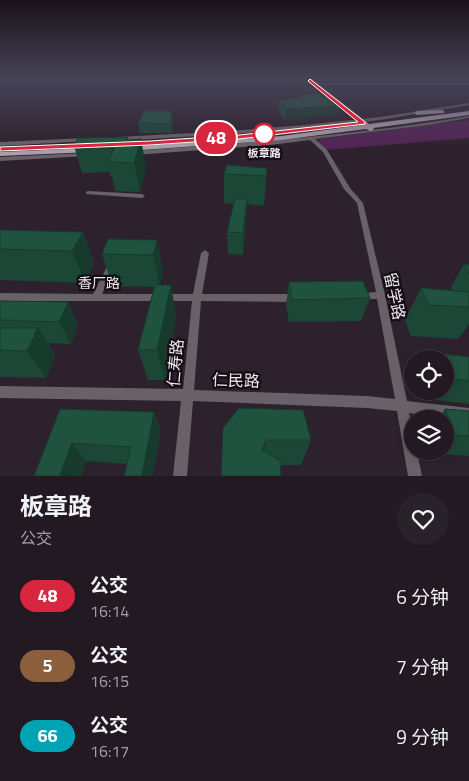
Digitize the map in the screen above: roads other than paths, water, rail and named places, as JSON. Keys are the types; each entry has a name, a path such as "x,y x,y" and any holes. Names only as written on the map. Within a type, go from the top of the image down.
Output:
{"main road":[{"path":"337,102 366,125"},
{"path":"122,151 255,140 469,109"},
{"path":"417,113 448,112"},
{"path":"423,120 455,119 469,116"},
{"path":"109,142 239,137 469,116"},
{"path":"217,134 239,137"},
{"path":"0,149 96,150"},
{"path":"0,154 96,150"}],"street":[{"path":"122,151 194,149 311,138 417,113 469,104"},
{"path":"109,142 455,119"},
{"name":"留学路","path":"311,138 325,151 347,189 360,202 381,295 415,476"},
{"path":"0,144 90,140"},
{"path":"0,160 96,150"},
{"path":"88,193 142,196"},
{"name":"仁寿路","path":"180,476 197,298 205,253"},
{"path":"96,296 118,254"},
{"path":"354,296 381,295"},
{"name":"香厂路","path":"0,297 308,298"},
{"name":"仁民路","path":"0,392 188,395 367,402 469,414"}],"place":[{"name":"板章路","path":"264,134"}]}
